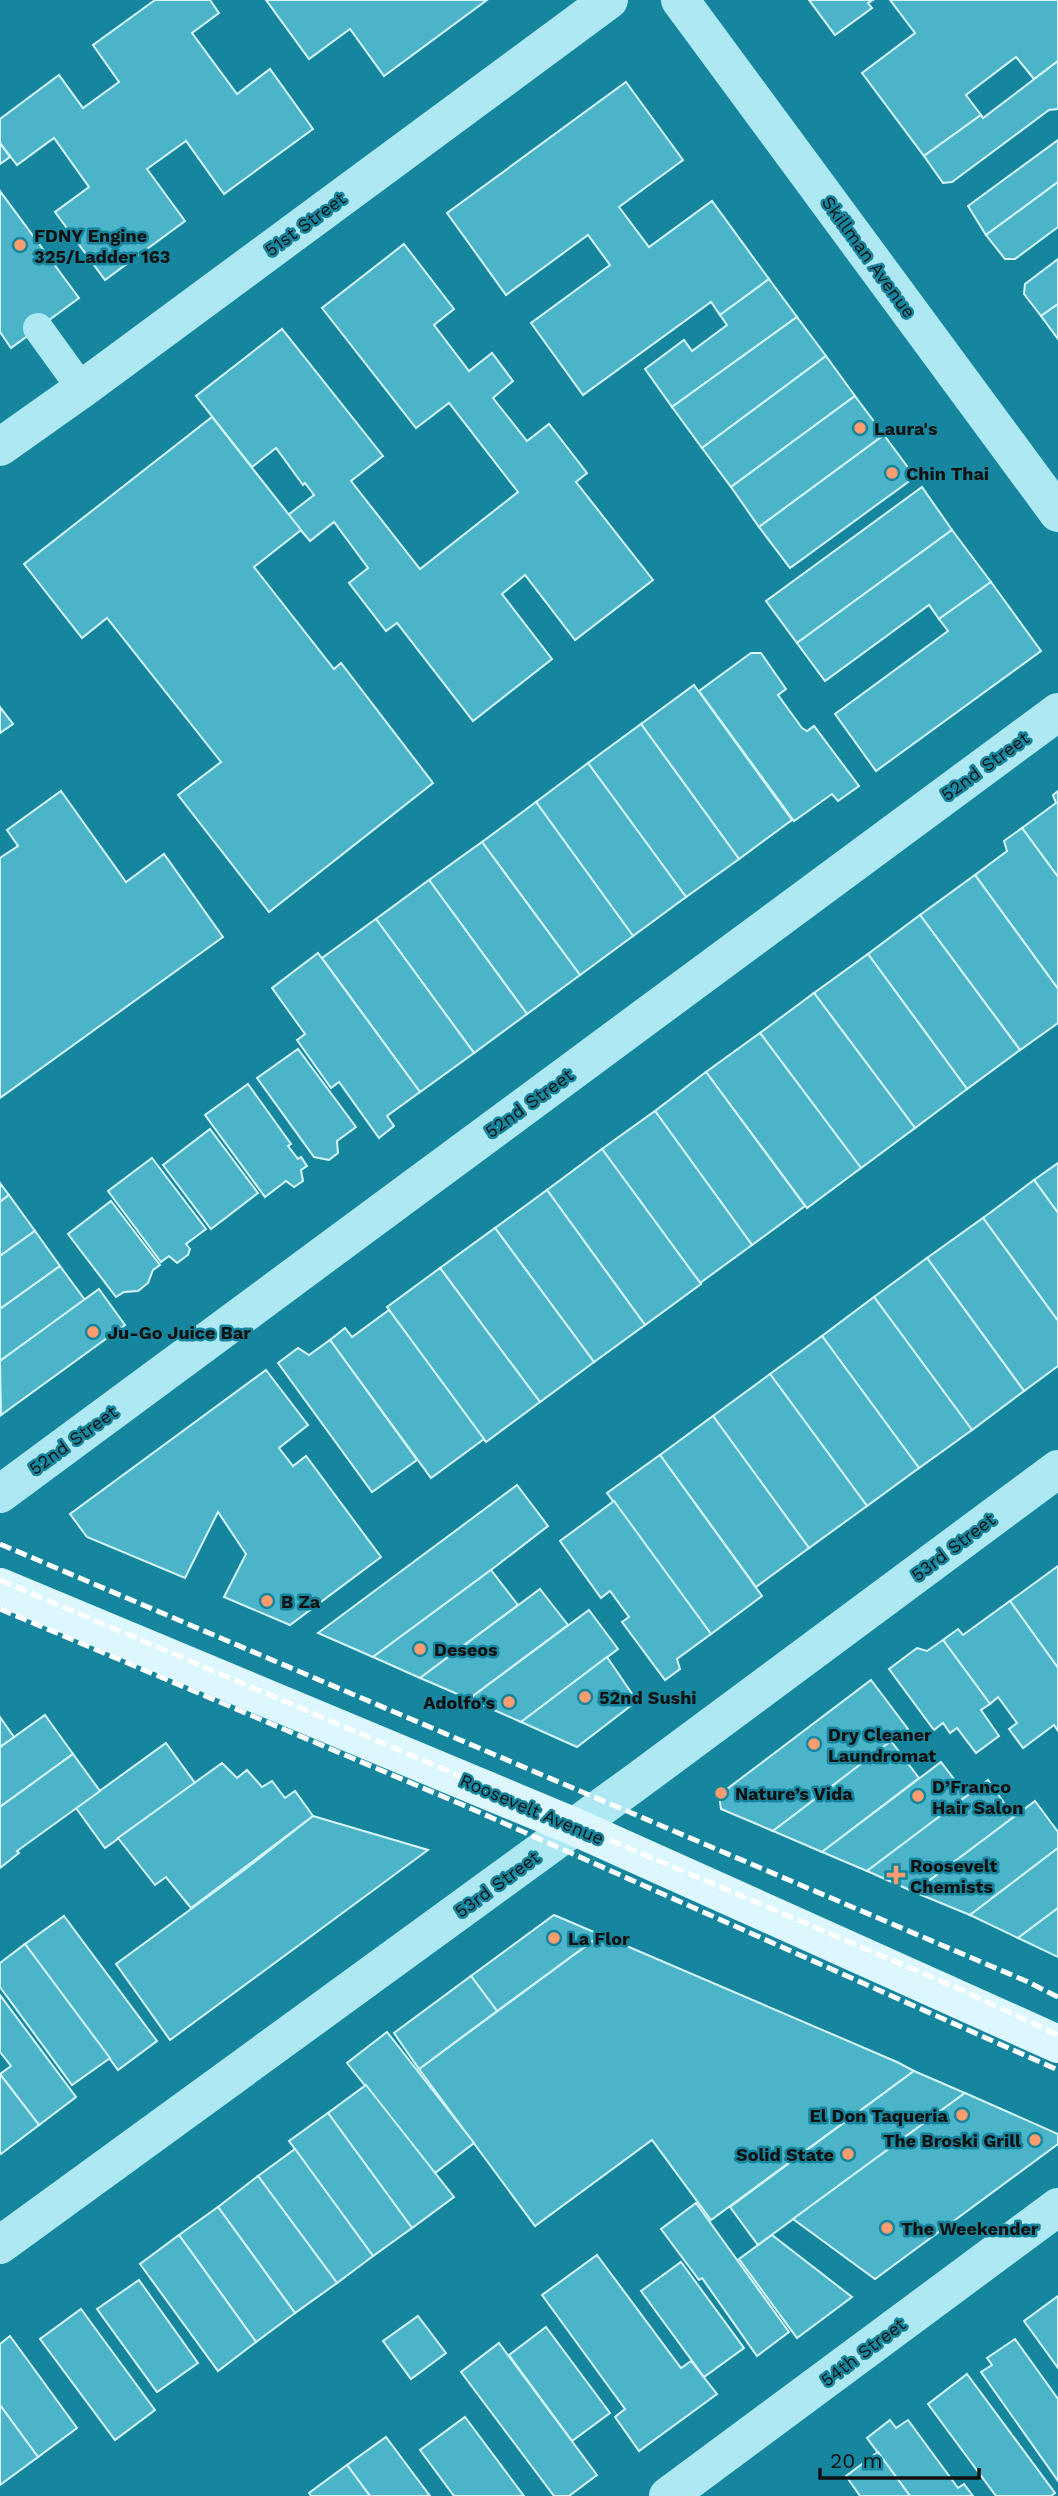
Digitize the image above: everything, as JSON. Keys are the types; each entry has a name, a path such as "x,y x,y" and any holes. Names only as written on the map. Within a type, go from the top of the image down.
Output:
{"main road":[{"name":"Roosevelt Avenue","path":"0,1587 575,1826 1058,2044"}],"street":[{"name":"51st Street","path":"0,447 609,0"},
{"name":"Skillman Avenue","path":"680,0 1045,469 1058,513"},
{"name":"52nd Street","path":"0,1494 1058,712"},
{"name":"53rd Street","path":"0,2245 575,1826 1058,1469"},
{"name":"54th Street","path":"668,2496 1058,2207"}],"lane":[{"path":"38,328 82,389"}],"building":[{"path":"155,0 210,0 219,13 192,33 237,94 270,69 313,129 224,194 186,141 147,169 185,221 105,280 55,212 89,187 54,138 17,165 0,143 0,119 59,75 83,108 119,82 93,45"},
{"path":"266,0 487,0 384,76 350,29 309,59"},
{"path":"809,0 873,0 868,3 872,8 835,35"},
{"path":"890,0 1058,0 1058,61 1034,79 1016,57 966,95 981,115 924,156 862,73 915,33"},
{"path":"1058,61 1058,109 1049,110 952,182 943,183 924,156 981,115 983,118"},
{"path":"626,82 683,160 619,207 649,247 712,201 769,279 720,315 711,302 583,395 531,323 610,265 588,235 506,295 447,213"},
{"path":"1058,140 1058,182 986,235 968,206"},
{"path":"0,143 10,157 0,164"},
{"path":"1058,182 1058,227 1015,259 1005,259 986,235"},
{"name":"FDNY Engine 325/Ladder 163","path":"0,191 79,298 11,348 0,332"},
{"path":"404,244 454,309 434,325 469,371 492,353 513,381 493,398 527,441 549,424 587,473 576,482 653,580 575,640 525,575 502,594 552,659 473,721 397,623 386,631 349,583 368,568 334,522 310,541 288,515 314,495 305,483 303,485 276,448 252,467 196,396 282,329 383,456 351,481 420,569 518,492 449,403 416,428 322,308"},
{"path":"1058,259 1058,304 1041,316 1024,294 1025,284"},
{"path":"769,279 797,317 672,407 645,369 684,340 692,351 727,325 720,315"},
{"path":"1058,304 1058,339 1041,316"},
{"path":"797,317 826,356 702,448 672,407"},
{"path":"826,356 855,396 731,487 702,448"},
{"path":"855,396 884,435 759,527 731,487"},
{"path":"212,417 301,530 254,567 334,669 341,663 433,783 269,912 178,795 221,762 107,618 82,638 24,564"},
{"path":"884,435 915,477 790,568 759,527"},
{"path":"922,487 952,530 797,643 766,601"},
{"path":"952,530 991,582 939,619 929,605 825,681 797,643"},
{"path":"991,582 1041,651 876,771 835,714 948,631 939,619"},
{"path":"751,653 761,653 786,689 778,695 802,728 807,731 814,726 859,786 838,801 832,794 794,821 699,691"},
{"path":"694,685 792,820 739,859 641,724"},
{"path":"0,707 13,724 0,733"},
{"path":"641,724 739,859 686,897 588,763"},
{"path":"588,763 686,897 633,936 536,802"},
{"path":"61,791 126,882 164,854 223,937 0,1098 0,858 18,846 7,830"},
{"path":"1058,791 1058,877 1022,828 1056,803 1053,795"},
{"path":"536,802 633,936 580,975 482,842"},
{"path":"1022,828 1058,877 1058,989 975,875 1007,851 1004,841"},
{"path":"482,842 580,975 527,1014 429,880"},
{"path":"975,875 1058,989 1058,1023 1020,1050 920,915"},
{"path":"429,880 527,1014 474,1053 376,919"},
{"path":"920,915 1020,1050 967,1089 868,954"},
{"path":"376,919 474,1053 420,1092 322,958"},
{"path":"318,953 420,1092 387,1116 394,1126 379,1138 339,1082 331,1088 297,1040 305,1034 272,988"},
{"path":"868,954 967,1089 915,1128 814,993"},
{"path":"814,993 915,1128 861,1168 760,1033"},
{"path":"760,1033 861,1168 807,1208 706,1072"},
{"path":"298,1049 356,1127 337,1141 338,1153 329,1160 314,1157 257,1078"},
{"path":"706,1072 805,1206 752,1245 655,1111"},
{"path":"248,1084 291,1144 288,1146 307,1166 301,1170 303,1181 294,1187 286,1181 265,1197 205,1115"},
{"path":"655,1111 752,1245 700,1283 602,1149"},
{"path":"210,1129 258,1193 211,1229 163,1165"},
{"path":"602,1149 701,1284 645,1325 547,1190"},
{"path":"152,1158 206,1229 186,1244 190,1249 188,1255 177,1263 169,1256 161,1262 108,1191"},
{"path":"1058,1163 1058,1213 1034,1180"},
{"path":"1034,1180 1058,1213 1058,1321 983,1218"},
{"path":"0,1183 9,1195 0,1202"},
{"path":"547,1190 645,1325 594,1362 495,1228"},
{"path":"9,1195 35,1231 0,1256 0,1202"},
{"path":"111,1201 160,1265 153,1270 148,1283 138,1291 124,1292 116,1297 68,1234"},
{"path":"983,1218 1058,1321 1058,1366 1024,1391 927,1258"},
{"path":"495,1228 594,1362 540,1402 440,1268"},
{"path":"35,1231 60,1266 0,1309 0,1256"},
{"path":"927,1258 1024,1391 972,1430 874,1297"},
{"path":"60,1266 85,1300 0,1361 0,1309"},
{"path":"440,1268 540,1402 486,1442 387,1307"},
{"path":"99,1289 125,1325 1,1415 0,1361"},
{"path":"874,1297 972,1430 919,1468 822,1336"},
{"path":"389,1310 484,1439 431,1478 330,1340 345,1328 352,1337"},
{"path":"822,1336 919,1468 867,1506 770,1374"},
{"path":"330,1340 417,1460 372,1492 278,1363 298,1348 309,1355"},
{"path":"266,1370 308,1425 279,1448 293,1466 306,1456 381,1557 290,1625 224,1597 246,1554 218,1512 185,1578 87,1537 70,1514"},
{"path":"770,1374 867,1506 809,1548 713,1416"},
{"path":"713,1416 809,1548 756,1587 660,1455"},
{"path":"660,1455 762,1596 711,1634 607,1493"},
{"path":"517,1485 548,1526 491,1570 373,1657 318,1633"},
{"path":"614,1501 711,1634 677,1659 680,1669 665,1680 622,1622 629,1617 610,1591 601,1598 560,1541"},
{"path":"1058,1566 1058,1668 1010,1601"},
{"path":"491,1570 518,1605 420,1678 373,1657"},
{"path":"540,1589 568,1625 469,1699 420,1678"},
{"path":"1010,1601 1058,1668 1058,1731 1054,1725 1023,1748 1009,1729 1017,1723 998,1697 990,1704 943,1640 958,1629 963,1635"},
{"path":"589,1610 618,1649 521,1722 469,1699"},
{"path":"943,1640 990,1704 981,1710 999,1736 976,1753 957,1728 950,1733 943,1723 934,1730 889,1669 917,1648 927,1651"},
{"path":"607,1657 637,1701 577,1747 521,1722"},
{"path":"871,1680 908,1729 773,1831 721,1809 719,1795"},
{"path":"45,1715 73,1754 0,1807 0,1747"},
{"path":"0,1717 14,1737 0,1747"},
{"path":"891,1741 919,1778 822,1852 773,1831"},
{"path":"166,1743 195,1783 105,1848 76,1808"},
{"path":"73,1754 100,1791 17,1851 19,1853 0,1868 0,1807"},
{"path":"941,1762 967,1796 867,1871 822,1852"},
{"path":"222,1763 237,1778 247,1770 262,1787 272,1781 285,1798 295,1791 313,1816 191,1908 166,1877 155,1885 118,1838"},
{"path":"988,1780 1014,1817 914,1892 867,1871"},
{"path":"1035,1801 1058,1832 1058,1848 970,1915 914,1892"},
{"path":"313,1816 428,1850 170,2040 116,1964"},
{"path":"1058,1848 1058,1908 1018,1938 970,1915"},
{"path":"1058,1908 1058,1957 1018,1938"},
{"path":"554,1915 601,1935 497,2011 471,1976"},
{"path":"64,1916 157,2041 118,2070 25,1944"},
{"path":"601,1935 914,2071 711,2220 652,2140 535,2226 419,2069"},
{"path":"25,1944 110,2058 72,2085 0,1987 0,1963"},
{"path":"471,1976 497,2011 419,2069 394,2033"},
{"path":"0,1995 76,2097 39,2125 0,2074 11,2066 0,2052"},
{"path":"387,2032 474,2143 435,2173 347,2063"},
{"path":"914,2071 965,2093 758,2245 730,2207"},
{"path":"0,2074 39,2125 1,2154 0,2153"},
{"path":"366,2085 454,2197 412,2228 328,2113"},
{"path":"965,2093 1058,2134 1058,2144 875,2279 793,2219"},
{"path":"328,2113 412,2228 373,2256 289,2141"},
{"path":"295,2149 373,2256 337,2283 258,2176"},
{"path":"258,2176 337,2283 295,2313 218,2207"},
{"path":"696,2203 789,2332 757,2356 702,2278 699,2280 661,2229"},
{"path":"218,2207 295,2313 256,2342 179,2235"},
{"path":"179,2235 256,2342 218,2371 140,2264"},
{"path":"772,2235 852,2297 797,2338 739,2259"},
{"path":"597,2255 681,2368 691,2361 717,2394 639,2451 615,2417 625,2409 542,2295"},
{"path":"681,2262 744,2348 704,2377 641,2291"},
{"path":"139,2280 198,2363 157,2392 97,2309"},
{"path":"1058,2296 1058,2368 1024,2321"},
{"path":"81,2309 155,2410 115,2440 40,2339"},
{"path":"418,2316 446,2353 411,2379 383,2341"},
{"path":"546,2327 610,2413 572,2441 509,2355"},
{"path":"10,2336 77,2428 38,2457 0,2405 0,2344"},
{"path":"1015,2339 1058,2399 1058,2481 981,2372 992,2365 987,2358"},
{"path":"499,2343 597,2475 569,2496 554,2496 461,2372"},
{"path":"967,2374 1055,2493 1051,2496 996,2496 928,2404"},
{"path":"0,2405 38,2457 0,2485"},
{"path":"465,2417 524,2496 454,2496 420,2450"},
{"path":"890,2420 896,2428 908,2420 958,2488 964,2484 973,2496 910,2496 867,2438"},
{"path":"386,2437 430,2496 370,2496 347,2465"},
{"path":"878,2452 910,2496 860,2496 846,2476"},
{"path":"347,2465 370,2496 311,2496 309,2493"}],"railway":[{"path":"0,1544 1026,1981 1058,1997"},
{"path":"0,1580 955,1987 1058,2035"},
{"path":"0,1609 463,1805 1058,2070"}],"place":[{"name":"FDNY Engine 325/Ladder 163","path":"20,245"},
{"name":"Laura's","path":"860,428"},
{"name":"Chin Thai","path":"892,473"},
{"name":"Ju-Go Juice Bar","path":"93,1332"},
{"name":"B Za","path":"267,1601"},
{"name":"Deseos","path":"420,1649"},
{"name":"52nd Sushi","path":"585,1697"},
{"name":"Adolfo’s","path":"509,1702"},
{"name":"Dry Cleaner Laundromat","path":"814,1744"},
{"name":"Nature’s Vida","path":"721,1793"},
{"name":"D’Franco Hair Salon","path":"918,1796"},
{"name":"Roosevelt Chemists","path":"896,1875"},
{"name":"La Flor","path":"554,1938"},
{"name":"El Don Taqueria","path":"962,2115"},
{"name":"The Broski Grill","path":"1035,2140"},
{"name":"Solid State","path":"848,2154"},
{"name":"The Weekender","path":"887,2228"}]}
